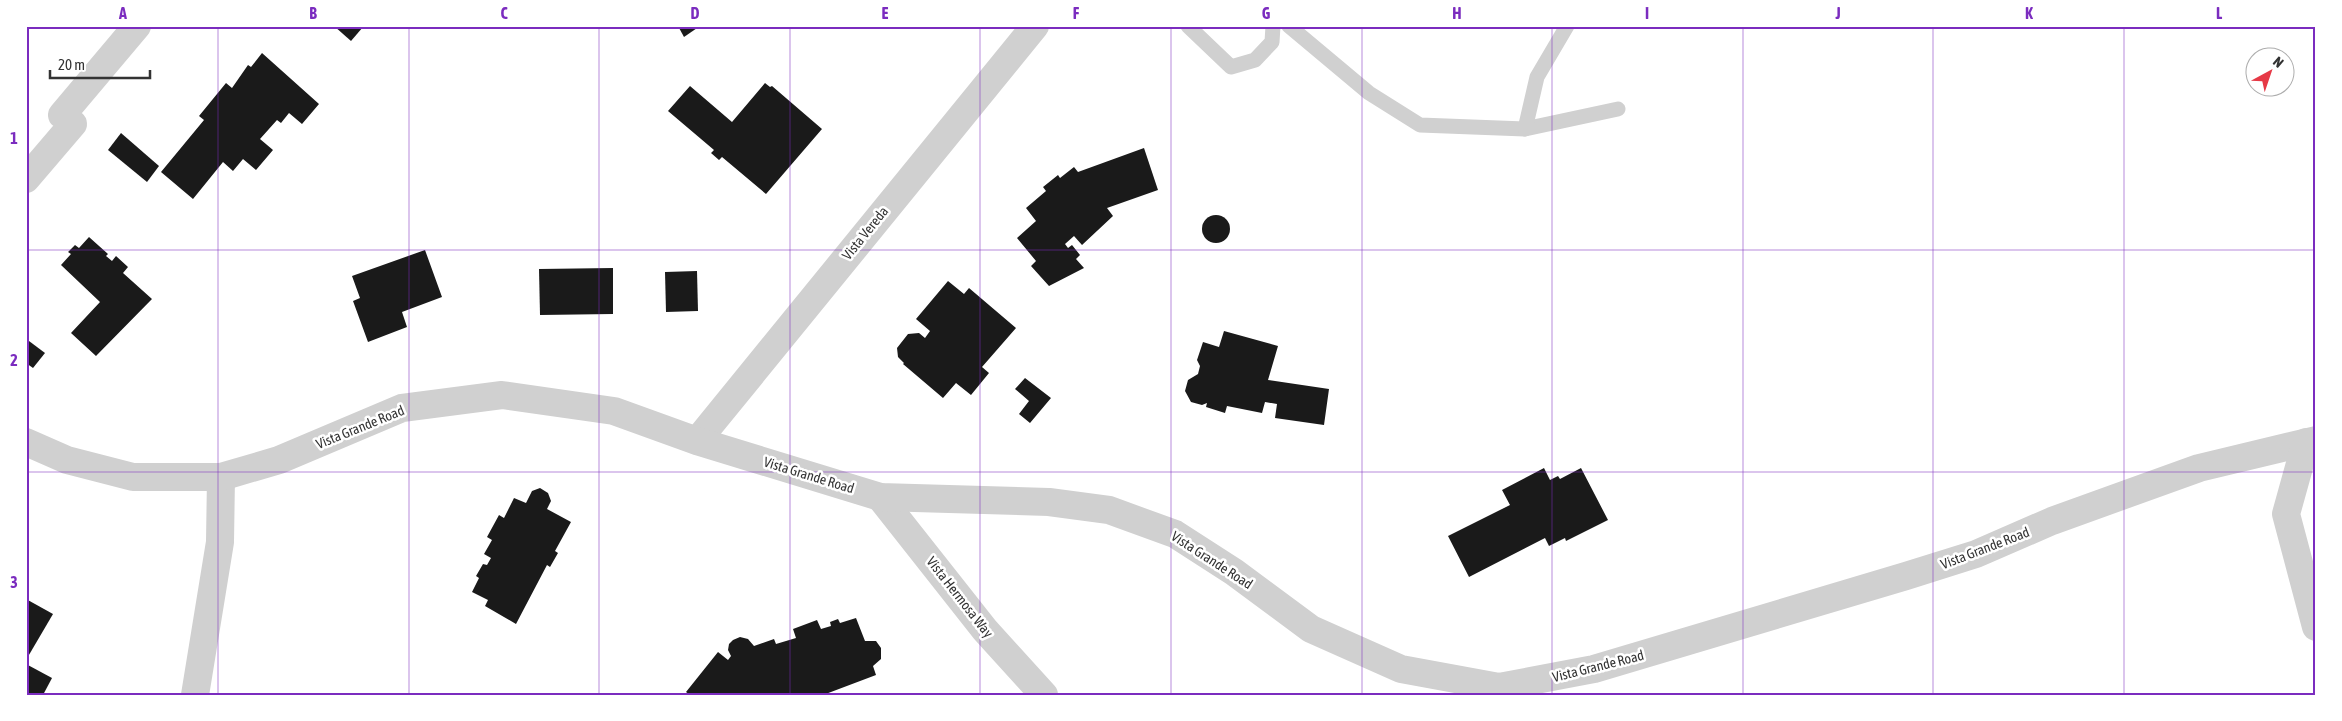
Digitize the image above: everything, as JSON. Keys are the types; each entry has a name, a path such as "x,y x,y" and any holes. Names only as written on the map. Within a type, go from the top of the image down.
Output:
{"street":[{"path":"26,179 73,124 62,114 137,26"},
{"name":"Vista Vereda","path":"696,441 1035,26"},
{"name":"Vista Grande Road","path":"26,442 67,460 133,477 221,477 279,460 402,408 502,395 614,411 696,441 880,496 1049,502 1109,510 1176,534 1234,572 1311,628 1401,670 1499,687 1594,669 1906,576 1976,554 2052,521 2199,468 2312,446"},
{"path":"2312,446 2286,514 2316,627"},
{"path":"195,695 220,542 221,477"},
{"name":"Vista Hermosa Way","path":"880,496 984,630 1044,695"}],"lane":[{"path":"1188,26 1231,67 1255,60 1272,42 1273,26"},
{"path":"1289,26 1369,93 1420,125 1525,129 1618,109"},
{"path":"1525,129 1538,77 1566,26"}],"building":[{"path":"334,26 362,26 363,27 351,41"},
{"path":"678,26 700,26 684,37"},
{"path":"262,53 319,104 302,124 289,113 281,123 277,120 260,139 273,150 256,170 243,159 233,171 223,162 193,199 161,172 204,120 199,116 226,83 232,88 248,65 251,67"},
{"path":"765,83 770,87 772,86 822,129 766,194 722,157 719,160 711,153 714,150 668,111 690,86 732,122"},
{"path":"121,133 159,166 147,182 108,150"},
{"path":"1144,148 1158,190 1107,208 1113,216 1082,245 1074,236 1065,244 1068,248 1072,245 1080,255 1076,259 1084,268 1049,286 1031,266 1036,261 1017,238 1036,221 1026,208 1046,191 1043,187 1058,175 1060,178 1074,167 1078,172"},
{"path":"1216,215 1226,219 1230,229 1226,239 1216,243 1206,239 1202,229 1206,219"},
{"path":"89,237 108,254 106,256 112,261 116,256 128,267 123,273 152,299 96,356 71,333 100,302 61,265 71,254 68,252 75,245 79,248"},
{"path":"425,250 442,297 402,312 407,327 368,342 353,301 360,298 352,276"},
{"path":"613,268 613,314 540,315 539,269"},
{"path":"697,271 698,311 666,312 665,272"},
{"path":"948,281 964,294 969,288 1016,328 982,367 989,373 971,395 956,383 943,398 903,364 898,357 897,348 908,334 919,333 925,338 930,331 916,319"},
{"path":"1224,331 1278,346 1268,380 1329,389 1324,425 1275,418 1277,404 1265,402 1262,413 1227,406 1225,413 1206,407 1207,403 1202,405 1191,402 1185,391 1188,380 1198,374 1200,366 1197,360 1203,342 1219,347"},
{"path":"29,341 45,353 33,368 26,363 26,345"},
{"path":"1025,378 1051,398 1030,423 1019,414 1029,401 1015,389"},
{"path":"1544,468 1550,480 1558,476 1560,479 1581,468 1608,520 1566,541 1565,538 1549,546 1545,538 1469,577 1448,536 1510,505 1502,490"},
{"path":"540,488 548,493 551,501 547,509 571,522 555,551 558,553 550,567 547,565 516,624 485,606 488,600 472,592 479,578 476,576 483,564 487,565 491,558 484,554 492,540 487,537 499,515 504,518 514,498 526,503 532,491"},
{"path":"26,599 53,614 26,660"},
{"path":"856,618 865,641 876,641 881,648 881,659 873,666 876,675 823,695 690,695 686,692 718,652 728,660 731,656 728,650 729,644 733,640 740,637 748,639 754,646 774,639 776,644 796,638 793,629 817,620 821,629 831,626 830,622 838,619 840,623"},
{"path":"26,664 52,678 43,695 26,695"}]}
